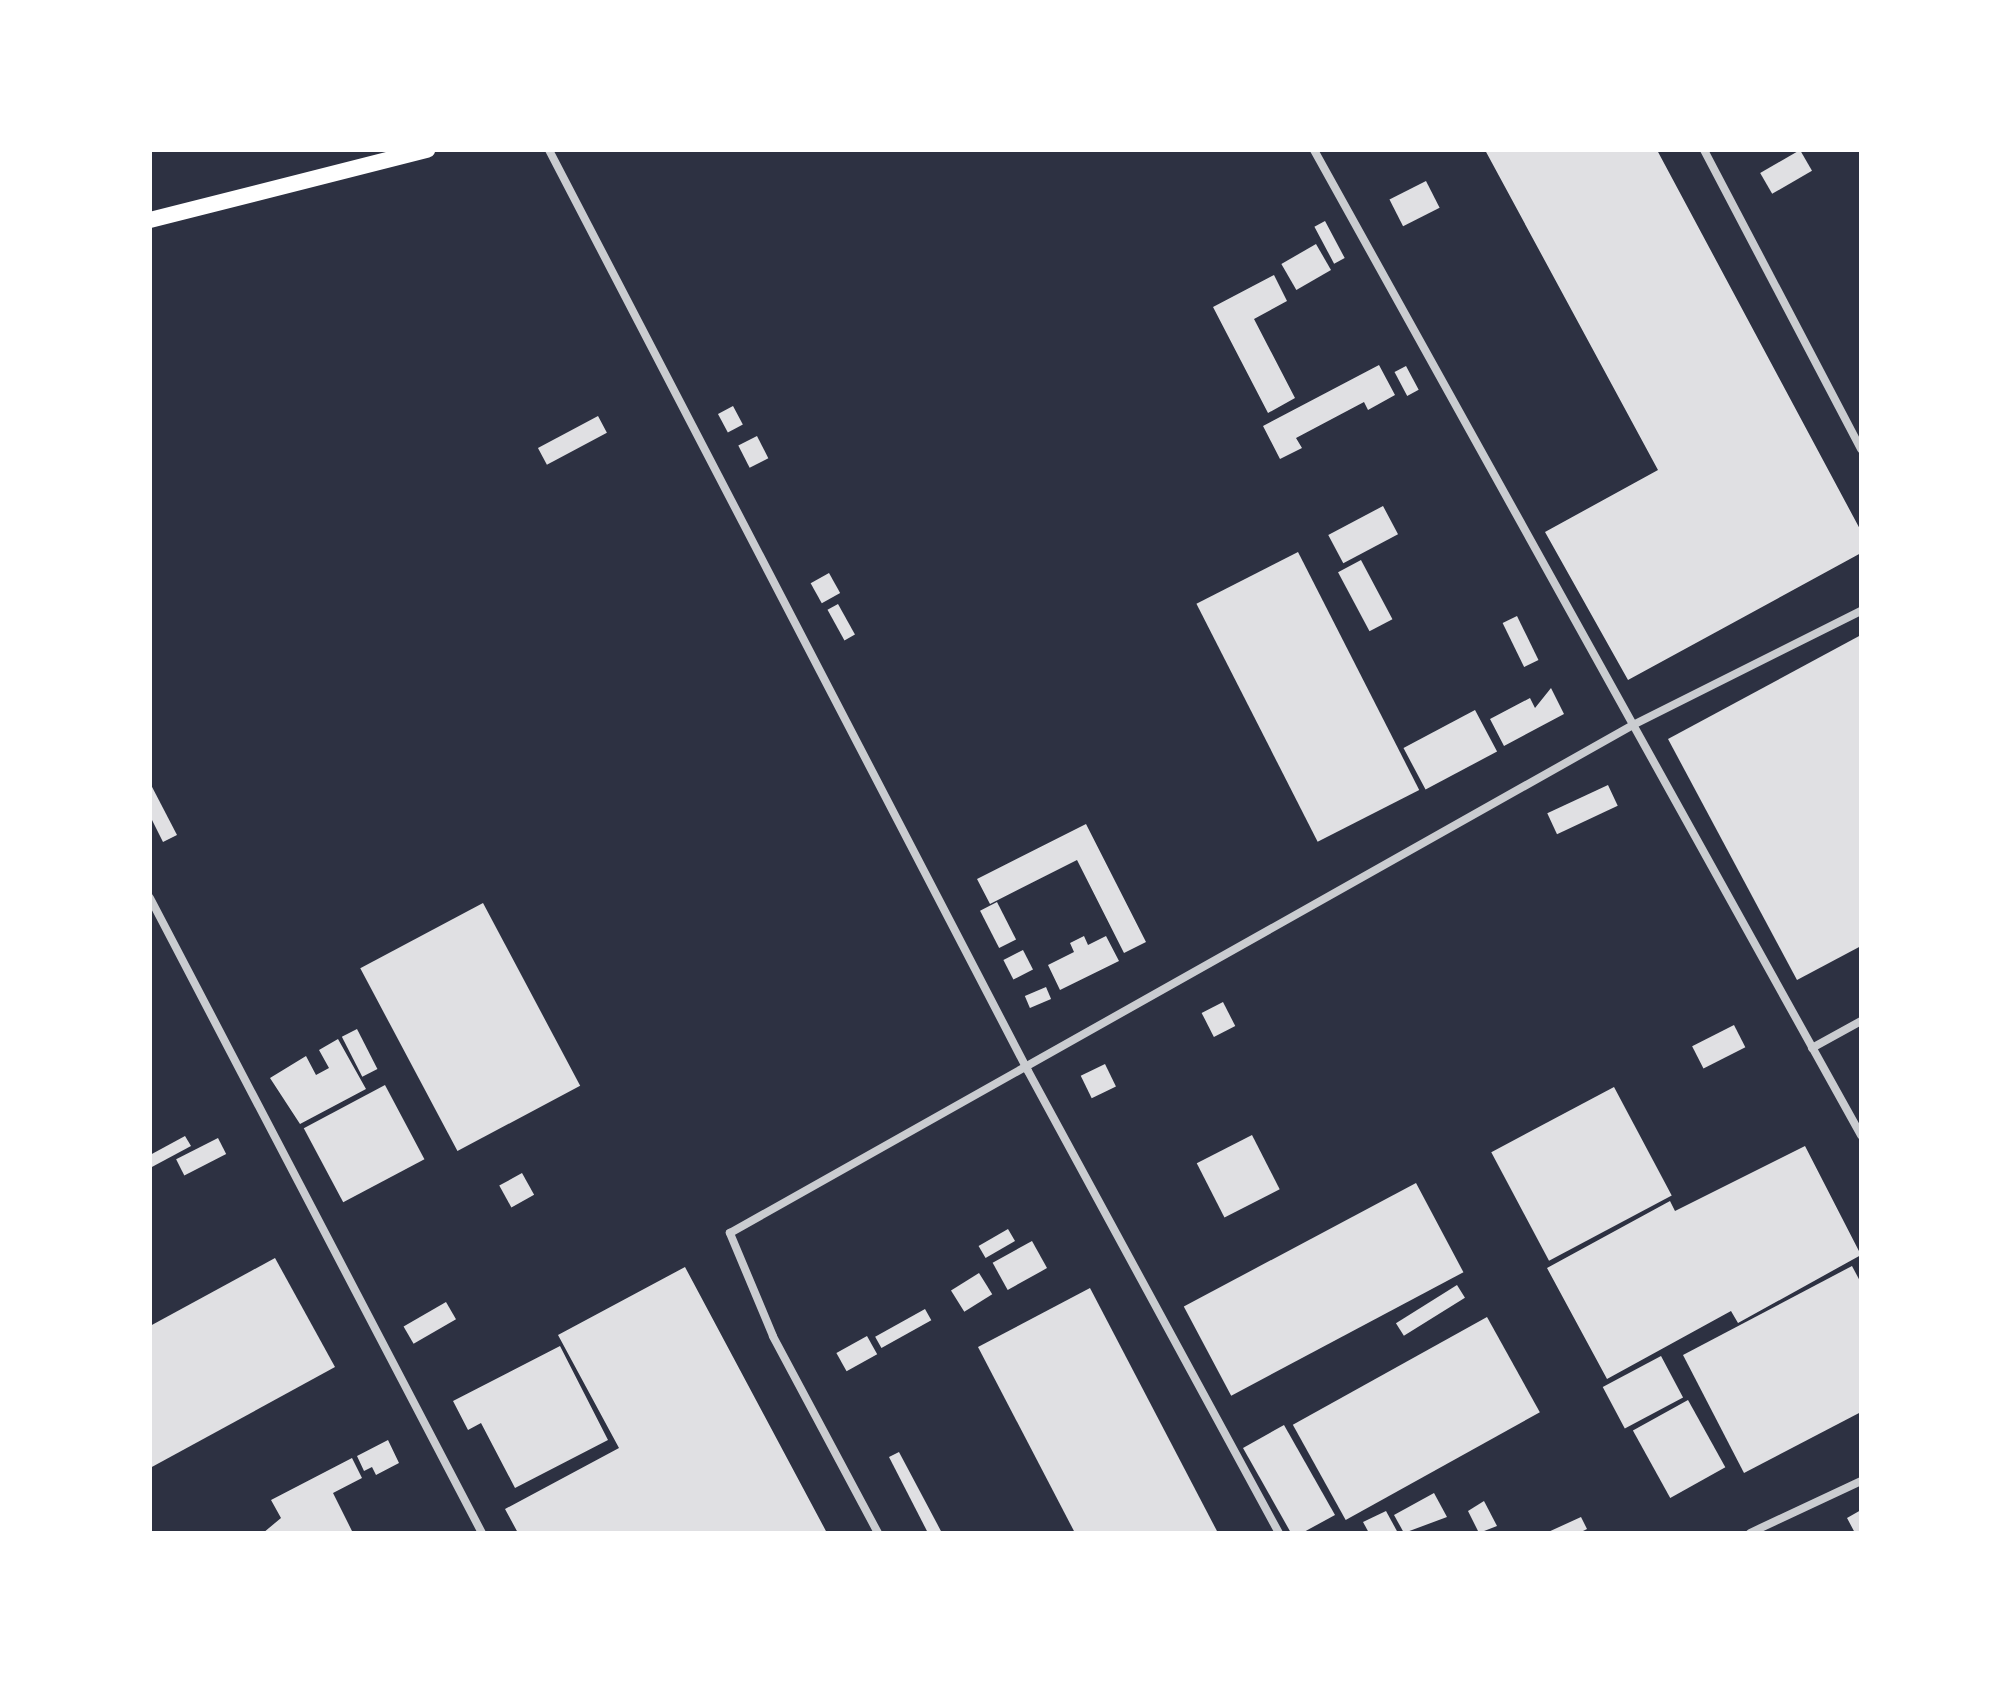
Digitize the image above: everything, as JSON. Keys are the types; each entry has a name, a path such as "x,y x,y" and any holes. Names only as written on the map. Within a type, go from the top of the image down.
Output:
{"main road":[{"path":"150,220 427,150"}],"street":[{"path":"549,150 1028,1071 1279,1533"},
{"path":"1314,150 1861,1135"},
{"path":"1704,150 1861,449"},
{"path":"878,1533 773,1336 730,1233 1028,1071 1633,725 1861,611"},
{"path":"150,898 482,1533"},
{"path":"1812,1048 1861,1021"},
{"path":"1750,1533 1861,1481"}],"building":[{"path":"1485,150 1657,150 1861,531 1861,553 1628,680 1545,532 1658,470"},
{"path":"1800,150 1812,171 1772,194 1760,173"},
{"path":"1426,181 1440,208 1403,226 1389,200"},
{"path":"1325,221 1345,258 1334,264 1314,227"},
{"path":"1316,244 1331,270 1296,290 1281,264"},
{"path":"1274,275 1287,301 1254,319 1295,398 1268,413 1213,307"},
{"path":"1379,365 1395,395 1368,410 1364,402 1296,438 1302,448 1280,459 1263,426"},
{"path":"1406,366 1419,390 1407,396 1395,372"},
{"path":"733,406 743,425 728,433 718,414"},
{"path":"598,416 607,433 547,465 538,448"},
{"path":"757,436 768,458 750,468 738,446"},
{"path":"1383,506 1398,534 1343,563 1328,535"},
{"path":"1298,552 1419,790 1318,842 1196,604"},
{"path":"1361,560 1392,619 1369,631 1338,572"},
{"path":"829,573 840,593 822,603 811,583"},
{"path":"838,604 855,635 844,640 828,610"},
{"path":"1517,616 1538,660 1524,667 1503,623"},
{"path":"1861,635 1861,946 1797,980 1668,739"},
{"path":"1551,688 1564,714 1504,746 1490,719 1530,698 1535,708"},
{"path":"1475,710 1497,751 1426,790 1403,748"},
{"path":"150,783 177,835 163,842 150,816"},
{"path":"1608,785 1618,806 1557,834 1547,813"},
{"path":"1086,824 1146,942 1124,953 1077,860 990,904 977,879"},
{"path":"997,902 1016,939 999,948 980,911"},
{"path":"483,903 580,1086 457,1151 360,968"},
{"path":"1084,936 1088,945 1106,936 1119,961 1060,990 1048,965 1074,952 1070,943"},
{"path":"1023,950 1033,970 1013,980 1003,960"},
{"path":"1046,987 1051,999 1030,1008 1025,996"},
{"path":"1223,1002 1235,1026 1214,1037 1202,1013"},
{"path":"1734,1025 1745,1047 1703,1069 1692,1046"},
{"path":"357,1029 377,1069 362,1077 342,1037"},
{"path":"338,1039 366,1089 300,1124 270,1078 306,1056 316,1075 329,1068 319,1050"},
{"path":"1105,1064 1116,1086 1092,1098 1081,1076"},
{"path":"385,1085 424,1159 343,1202 304,1128"},
{"path":"1614,1087 1672,1196 1549,1261 1491,1152"},
{"path":"1252,1135 1280,1189 1224,1217 1197,1163"},
{"path":"185,1136 191,1146 150,1168 150,1155"},
{"path":"218,1138 226,1154 184,1175 176,1159"},
{"path":"1805,1146 1861,1255 1738,1323 1731,1311 1607,1379 1547,1268 1670,1201 1675,1211"},
{"path":"522,1173 534,1195 511,1207 499,1186"},
{"path":"1416,1183 1463,1272 1231,1396 1184,1306"},
{"path":"1008,1229 1015,1241 986,1258 979,1246"},
{"path":"1032,1241 1047,1268 1008,1290 993,1263"},
{"path":"275,1258 335,1367 150,1468 150,1326"},
{"path":"1852,1266 1861,1283 1861,1412 1744,1473 1683,1355"},
{"path":"685,1267 827,1533 518,1533 505,1509 619,1448 558,1335"},
{"path":"979,1273 992,1294 964,1312 951,1290"},
{"path":"1457,1285 1465,1298 1404,1336 1396,1323"},
{"path":"1090,1288 1218,1533 1075,1533 978,1347"},
{"path":"446,1302 456,1319 414,1344 404,1326"},
{"path":"925,1309 931,1320 881,1348 875,1337"},
{"path":"1487,1317 1540,1412 1346,1520 1293,1425"},
{"path":"867,1336 877,1354 847,1371 836,1353"},
{"path":"560,1346 608,1440 515,1488 481,1423 468,1430 453,1401"},
{"path":"1661,1356 1683,1397 1625,1428 1603,1387"},
{"path":"1688,1400 1725,1467 1670,1498 1633,1431"},
{"path":"1284,1425 1335,1515 1302,1533 1291,1533 1243,1448"},
{"path":"388,1440 399,1463 376,1475 372,1467 364,1471 357,1456"},
{"path":"899,1452 942,1533 928,1533 889,1457"},
{"path":"352,1458 362,1478 333,1493 353,1533 263,1533 281,1518 271,1500"},
{"path":"1434,1493 1447,1517 1404,1533 1394,1515"},
{"path":"1484,1501 1497,1526 1479,1533 1468,1511"},
{"path":"1861,1510 1861,1533 1855,1533 1847,1518"},
{"path":"1386,1511 1398,1533 1369,1533 1363,1522"},
{"path":"1581,1517 1587,1529 1579,1533 1546,1533"}]}
